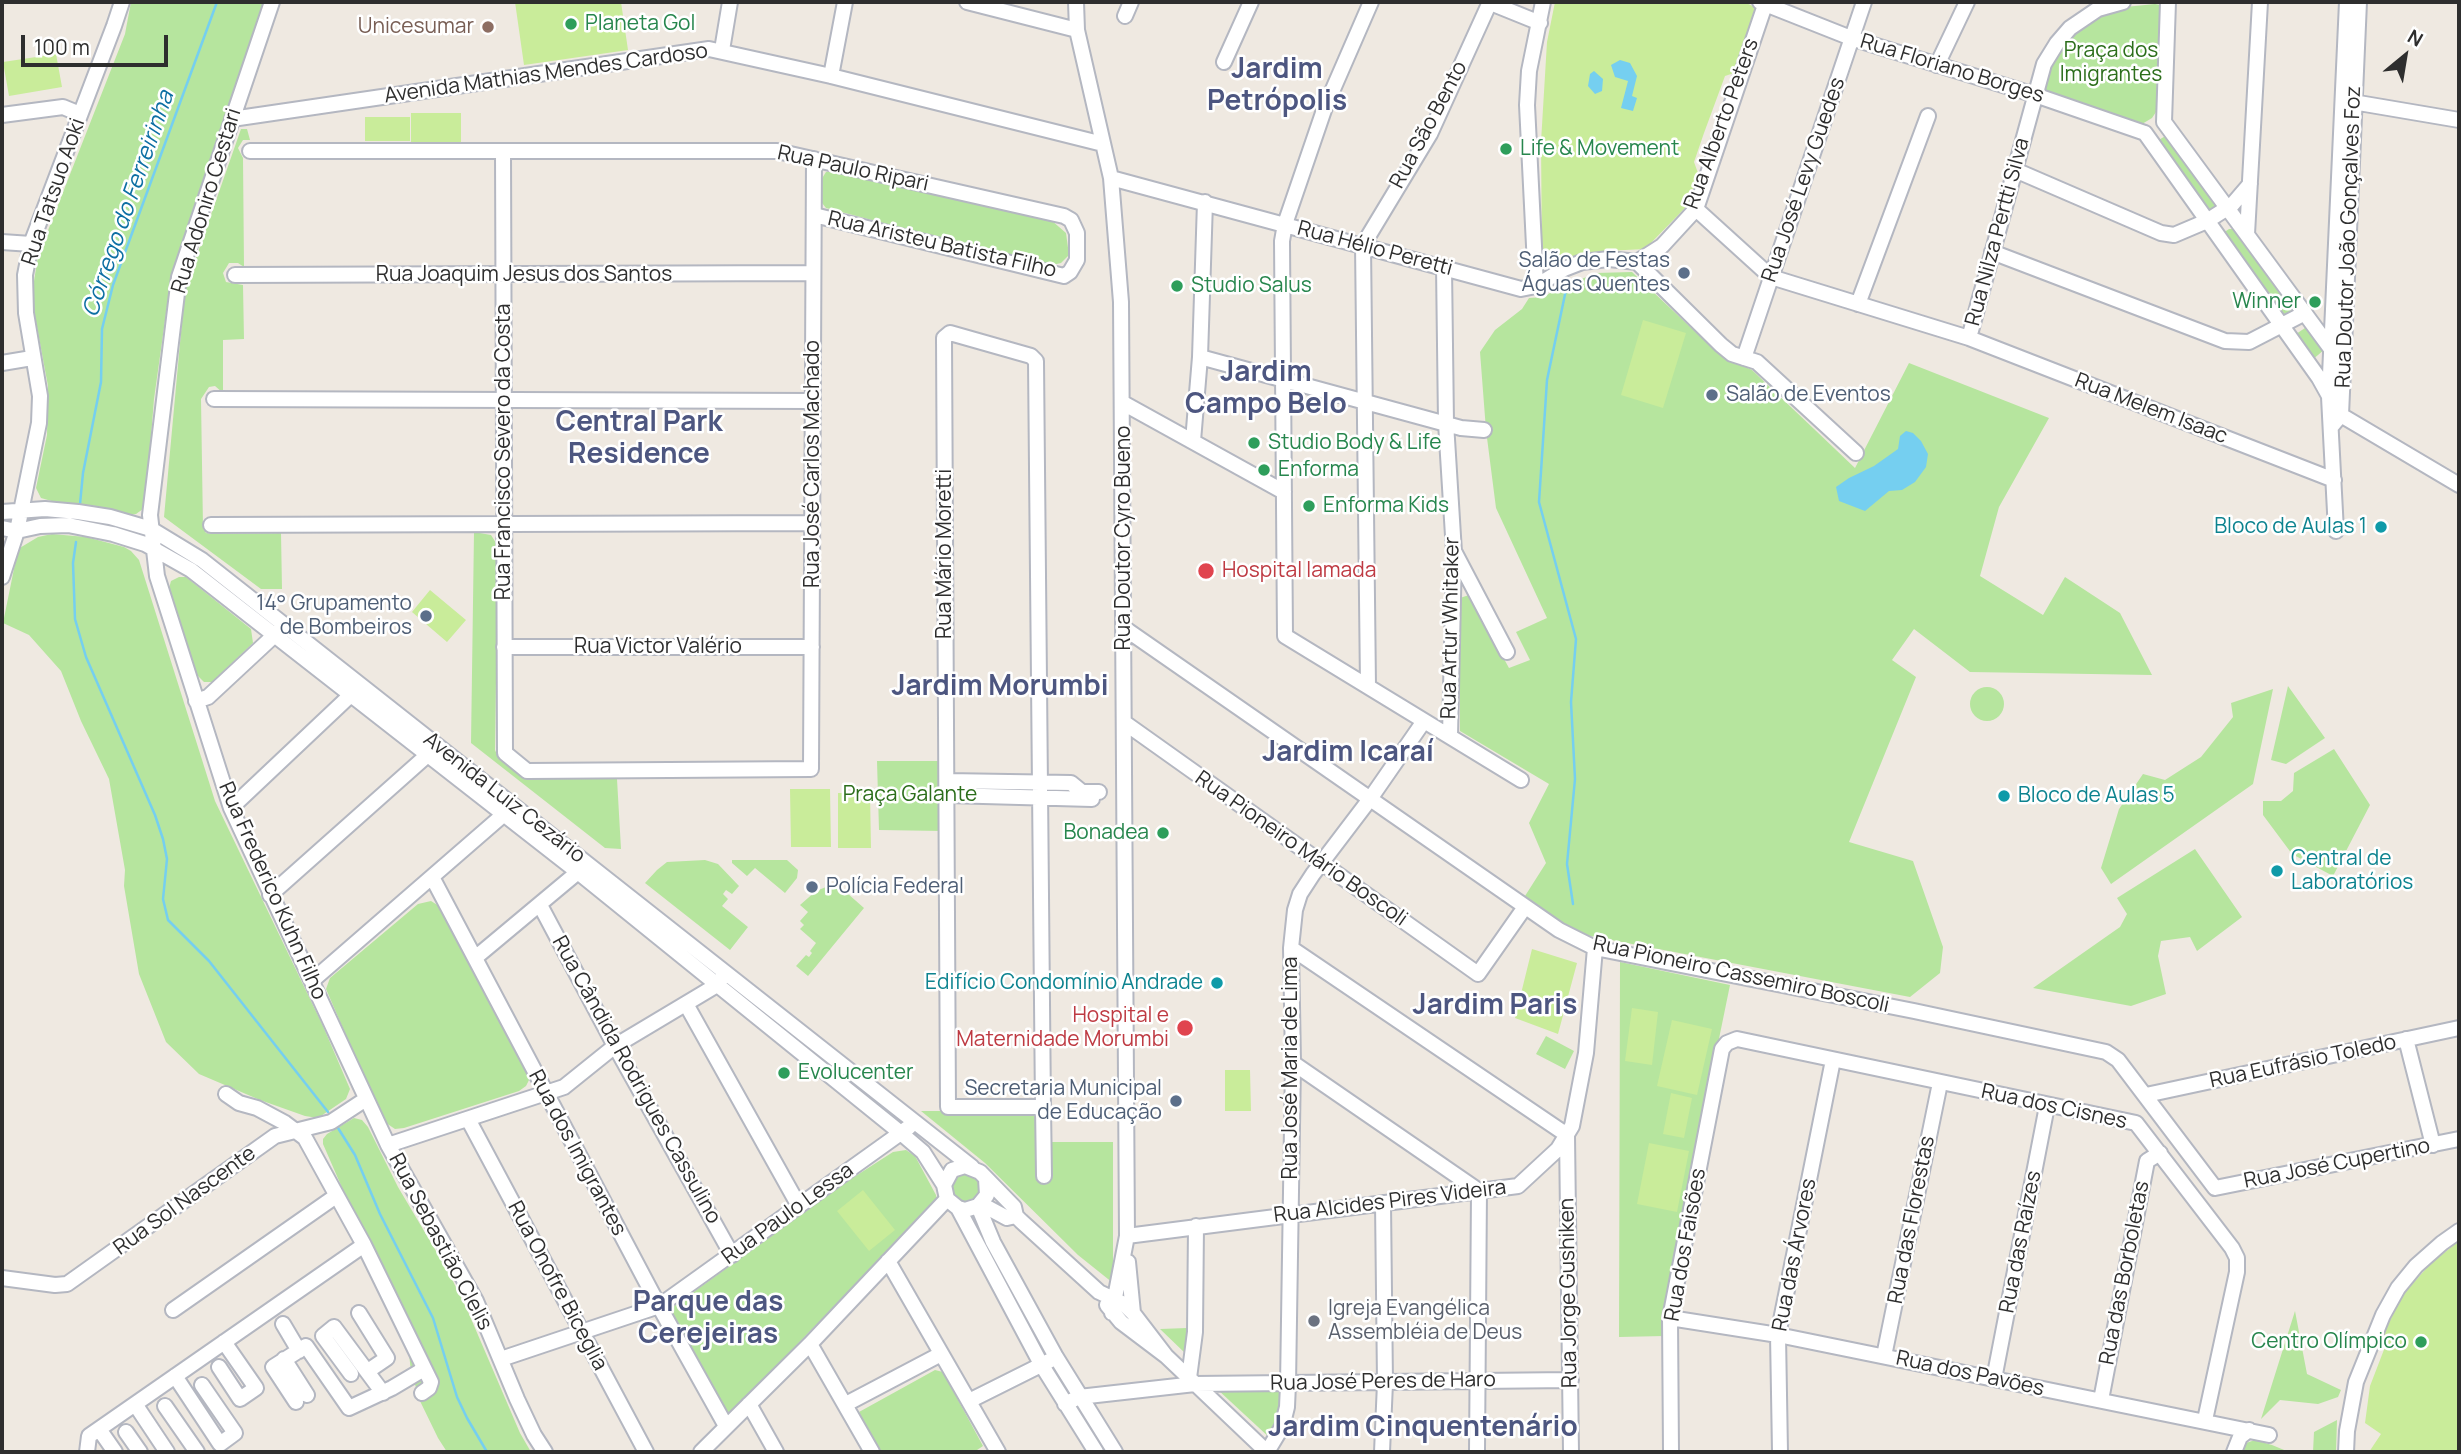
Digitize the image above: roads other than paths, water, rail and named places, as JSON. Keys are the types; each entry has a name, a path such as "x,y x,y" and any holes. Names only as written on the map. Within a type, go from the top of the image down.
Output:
{"street":[{"name":"Rua Tatsuo Aoki","path":"2,577 9,530 20,511 39,423 40,396 26,313 25,275 31,244 121,2"},
{"name":"Rua Adoniro Cestari","path":"153,549 150,515 178,277 272,2"},
{"path":"722,50 730,2"},
{"path":"831,76 845,2"},
{"path":"967,2 1077,30"},
{"name":"Rua Doutor Cyro Bueno","path":"1076,2 1077,30 1111,178 1121,302 1127,1241 1121,1312"},
{"path":"1125,16 1131,2"},
{"path":"1224,62 1251,2"},
{"path":"1371,2 1324,110 1285,224 1282,241 1285,636 1521,780"},
{"path":"1490,2 1540,23"},
{"name":"Rua São Bento","path":"1363,245 1430,134 1490,2"},
{"path":"1544,2 1529,71 1527,105 1536,286 1564,269 1582,262 1609,259 1637,262 1721,345 1732,354 1757,362 1856,453"},
{"name":"Rua José Levy Guedes","path":"1744,358 1864,2"},
{"path":"1937,65 1967,2"},
{"name":"Rua Nilza Pertti Silva","path":"1969,338 2044,64 2070,28 2098,9 2123,2"},
{"path":"2168,2 2164,122 2330,348 2344,376"},
{"path":"2247,234 2260,2"},
{"name":"Rua Doutor João Gonçalves Foz","path":"2336,531 2331,427 2344,376 2349,101 2347,2"},
{"name":"Rua Doutor João Gonçalves Foz","path":"2334,407 2330,348 2359,2"},
{"name":"Rua Floriano Borges","path":"1763,3 1851,38 2035,95 2145,134"},
{"name":"Rua Alberto Peters","path":"1637,262 1662,246 1696,209 1763,3"},
{"name":"Avenida Mathias Mendes Cardoso","path":"232,119 709,49 831,76 1103,144"},
{"path":"2349,101 2459,120"},
{"path":"2,115 62,107 80,114"},
{"path":"1858,304 1928,116"},
{"path":"2164,122 2145,134 2319,378 2334,407 2459,485"},
{"name":"Rua Paulo Ripari","path":"250,150 777,151 1054,213 1071,220 1077,233 1077,260 1070,272"},
{"name":"Rua Francisco Severo da Costa","path":"503,151 505,754 527,771 811,769"},
{"name":"Rua José Carlos Machado","path":"811,769 814,159"},
{"path":"2015,170 2161,233 2174,235 2207,221 2228,208 2250,184"},
{"name":"Rua Hélio Peretti","path":"1111,178 1521,289 1536,286"},
{"path":"1193,441 1200,357 1205,202"},
{"path":"1696,209 1771,277"},
{"name":"Rua Aristeu Batista Filho","path":"814,215 1064,276 1070,272"},
{"path":"2,242 31,244"},
{"path":"1363,245 1368,686"},
{"path":"1992,252 2225,341 2249,342 2305,313"},
{"name":"Rua Artur Whitaker","path":"1444,267 1446,423 1454,552 1450,736"},
{"name":"Rua Joaquim Jesus dos Santos","path":"235,275 813,274"},
{"name":"Rua Melem Isaac","path":"1771,277 1969,338 2334,480"},
{"name":"Rua Mário Moretti","path":"1040,790 1036,361 1031,356 950,332 944,338 948,1107 1043,1107"},
{"path":"1200,357 1465,428 1484,430"},
{"path":"2,363 32,358"},
{"path":"214,400 813,401"},
{"path":"1123,403 1284,492"},
{"name":"Avenida Luiz Cezário","path":"2,512 45,509 110,517 150,530 202,560 350,696 426,756 509,811 722,979 923,1152 1041,1364 1096,1452"},
{"path":"211,525 812,523"},
{"name":"Avenida Luiz Cezário","path":"9,530 68,526 113,534 153,549 191,570 361,685 438,746 509,811"},
{"name":"Rua Frederico Kuhn Filho","path":"153,549 157,576 231,808 388,1145"},
{"path":"1454,552 1507,652"},
{"name":"Rua Pioneiro Cassemiro Boscoli","path":"1124,628 1525,907 1559,930 1595,948 2106,1052 2118,1060 2216,1188"},
{"path":"196,701 208,697 280,631"},
{"name":"Rua Victor Valério","path":"504,647 812,647"},
{"path":"231,808 361,685"},
{"path":"390,728 401,716"},
{"name":"Rua José Maria de Lima","path":"1267,1452 1282,1427 1287,1407 1293,1063 1292,948 1295,910 1300,894 1321,863 1370,799 1424,720"},
{"name":"Rua Pioneiro Mário Boscoli","path":"1125,723 1478,974 1525,907"},
{"path":"270,895 438,746"},
{"path":"947,788 1040,790 1099,792 1082,792 1071,783 1040,790"},
{"path":"1040,790 1044,1176"},
{"path":"313,981 509,811"},
{"path":"475,958 583,868"},
{"name":"Rua dos Imigrantes","path":"432,877 659,1306 726,1426"},
{"name":"Rua Cândida Rodrigues Cassulino","path":"540,905 732,1255"},
{"path":"1292,948 1567,1135"},
{"name":"Rua Alcides Pires Videira","path":"1127,1241 1196,1226 1518,1186 1558,1149 1575,1114 1586,1053 1595,948"},
{"path":"388,1145 564,1087 615,1046 722,979"},
{"name":"Avenida Luiz Cezário","path":"722,979 972,1167"},
{"path":"686,1004 799,1206"},
{"name":"Rua Eufrásio Toledo","path":"2146,1095 2459,1028"},
{"name":"Rua dos Cisnes","path":"1727,1042 1737,1039 2136,1123 2237,1258 2237,1272 2205,1420"},
{"path":"2406,1040 2433,1145"},
{"name":"Rua dos Faisões","path":"1671,1452 1670,1318 1722,1049 1727,1042"},
{"name":"Rua das Árvores","path":"1780,1452 1778,1335 1833,1060"},
{"path":"1293,1063 1479,1191 1476,1452"},
{"name":"Rua das Florestas","path":"1884,1356 1940,1083"},
{"path":"226,1094 239,1103 257,1108 305,1138 363,1245 431,1382 429,1388 422,1392"},
{"name":"Rua Sol Nascente","path":"2,1278 67,1284 275,1136 319,1127 366,1099"},
{"name":"Rua das Raízes","path":"1994,1379 2047,1106"},
{"name":"Rua Onofre Biceglia","path":"468,1119 646,1452"},
{"name":"Rua Paulo Lessa","path":"501,1359 659,1306 902,1134 914,1121"},
{"name":"Rua Jorge Gushiken","path":"1567,1135 1571,1452"},
{"name":"Rua José Cupertino","path":"2216,1188 2459,1139"},
{"name":"Rua Sebastião Clelis","path":"388,1145 477,1301 528,1423 545,1452"},
{"name":"Rua das Borboletas","path":"2101,1400 2147,1161 2160,1153"},
{"path":"701,1452 810,1344 950,1198 952,1170 965,1166 980,1171 1014,1208 1018,1218 1267,1452"},
{"path":"950,1198 965,1210 980,1205 987,1195 986,1179"},
{"path":"173,1310 336,1196"},
{"path":"1382,1452 1385,1383 1383,1203"},
{"path":"980,1205 1007,1218 1018,1218"},
{"path":"980,1205 993,1242 1079,1397 1115,1452"},
{"path":"993,1242 1002,1229 1018,1218"},
{"path":"1192,1381 1196,1226"},
{"path":"2346,1452 2356,1382 2383,1315 2398,1288 2416,1266 2442,1242 2459,1231"},
{"name":"Rua Doutor Cyro Bueno","path":"1121,1312 1127,1241"},
{"path":"87,1452 89,1436 363,1245"},
{"path":"888,1261 969,1401 993,1451"},
{"path":"359,1313 387,1358 368,1371"},
{"name":"Rua dos Pavões","path":"1670,1318 1778,1335 2269,1434"},
{"path":"283,1324 299,1350"},
{"path":"351,1374 323,1336 334,1327 383,1393"},
{"path":"219,1367 240,1399 256,1388 224,1342"},
{"path":"810,1344 872,1452"},
{"path":"302,1399 284,1359 308,1347 349,1408 383,1393 424,1369"},
{"path":"846,1404 941,1354"},
{"path":"969,1401 1056,1357"},
{"path":"175,1376 220,1444 235,1433 202,1385"},
{"name":"Rua José Peres de Haro","path":"1079,1397 1192,1381 1288,1384 1571,1380"},
{"path":"1065,1404 1079,1397"},
{"path":"135,1404 167,1452"},
{"path":"748,1404 776,1452"},
{"path":"165,1406 197,1452"},
{"path":"99,1429 115,1452"},
{"path":"2234,1452 2240,1437 2249,1430"},
{"path":"126,1432 140,1452"}],"water":[{"path":"1620,60 1630,63 1637,76 1632,96 1637,98 1633,111 1621,108 1628,81 1615,77 1611,65"},
{"path":"1594,71 1603,79 1602,91 1595,94 1588,86 1590,74"},
{"path":"1906,431 1913,433 1921,441 1928,454 1926,467 1915,482 1902,490 1889,491 1865,511 1839,501 1836,487 1898,449 1900,436"}],"waterway":[{"name":"Córrego do Ferreirinha","path":"80,504 83,473 101,382 102,329 113,285 217,2"},
{"path":"1567,285 1547,380 1539,502 1576,639 1571,702 1575,779 1567,864 1573,904"},
{"name":"Córrego do Ferreirinha","path":"76,542 73,563 75,619 86,657 163,839 167,859 163,899 168,920 209,961 328,1112"},
{"name":"Córrego do Ferreirinha","path":"338,1128 355,1155 380,1214 433,1318 457,1397 487,1452"}],"place":[{"name":"Planeta Gol","path":"571,24"},
{"name":"Unicesumar","path":"488,27"},
{"name":"Life & Movement","path":"1506,149"},
{"name":"Salão de Festas Águas Quentes","path":"1684,273"},
{"name":"Studio Salus","path":"1177,286"},
{"name":"Winner","path":"2315,302"},
{"name":"Salão de Eventos","path":"1712,395"},
{"name":"Studio Body & Life","path":"1254,443"},
{"name":"Enforma","path":"1264,470"},
{"name":"Enforma Kids","path":"1309,506"},
{"name":"Bloco de Aulas 1","path":"2381,527"},
{"name":"Hospital Iamada","path":"1206,571"},
{"name":"14° Grupamento de Bombeiros","path":"426,616"},
{"name":"Bloco de Aulas 5","path":"2004,796"},
{"name":"Bonadea","path":"1163,833"},
{"name":"Central de Laboratórios","path":"2277,871"},
{"name":"Polícia Federal","path":"812,887"},
{"name":"Edifício Condomínio Andrade","path":"1217,983"},
{"name":"Hospital e Maternidade Morumbi","path":"1185,1028"},
{"name":"Evolucenter","path":"784,1073"},
{"name":"Secretaria Municipal de Educação","path":"1176,1101"},
{"name":"Igreja Evangélica Assembléia de Deus","path":"1314,1321"},
{"name":"Centro Olímpico","path":"2421,1342"}],"district":[{"name":"Jardim Petrópolis","path":"1277,86"},
{"name":"Jardim Campo Belo","path":"1266,389"},
{"name":"Central Park Residence","path":"639,439"},
{"name":"Jardim Morumbi","path":"1000,687"},
{"name":"Jardim Icaraí","path":"1348,753"},
{"name":"Jardim Paris","path":"1495,1006"},
{"name":"Parque das Cerejeiras","path":"708,1319"},
{"name":"Jardim Cinquentenário","path":"1423,1428"}],"park label":[{"name":"Praça dos Imigrantes","path":"2111,63"},
{"name":"Praça Galante","path":"910,795"}]}
